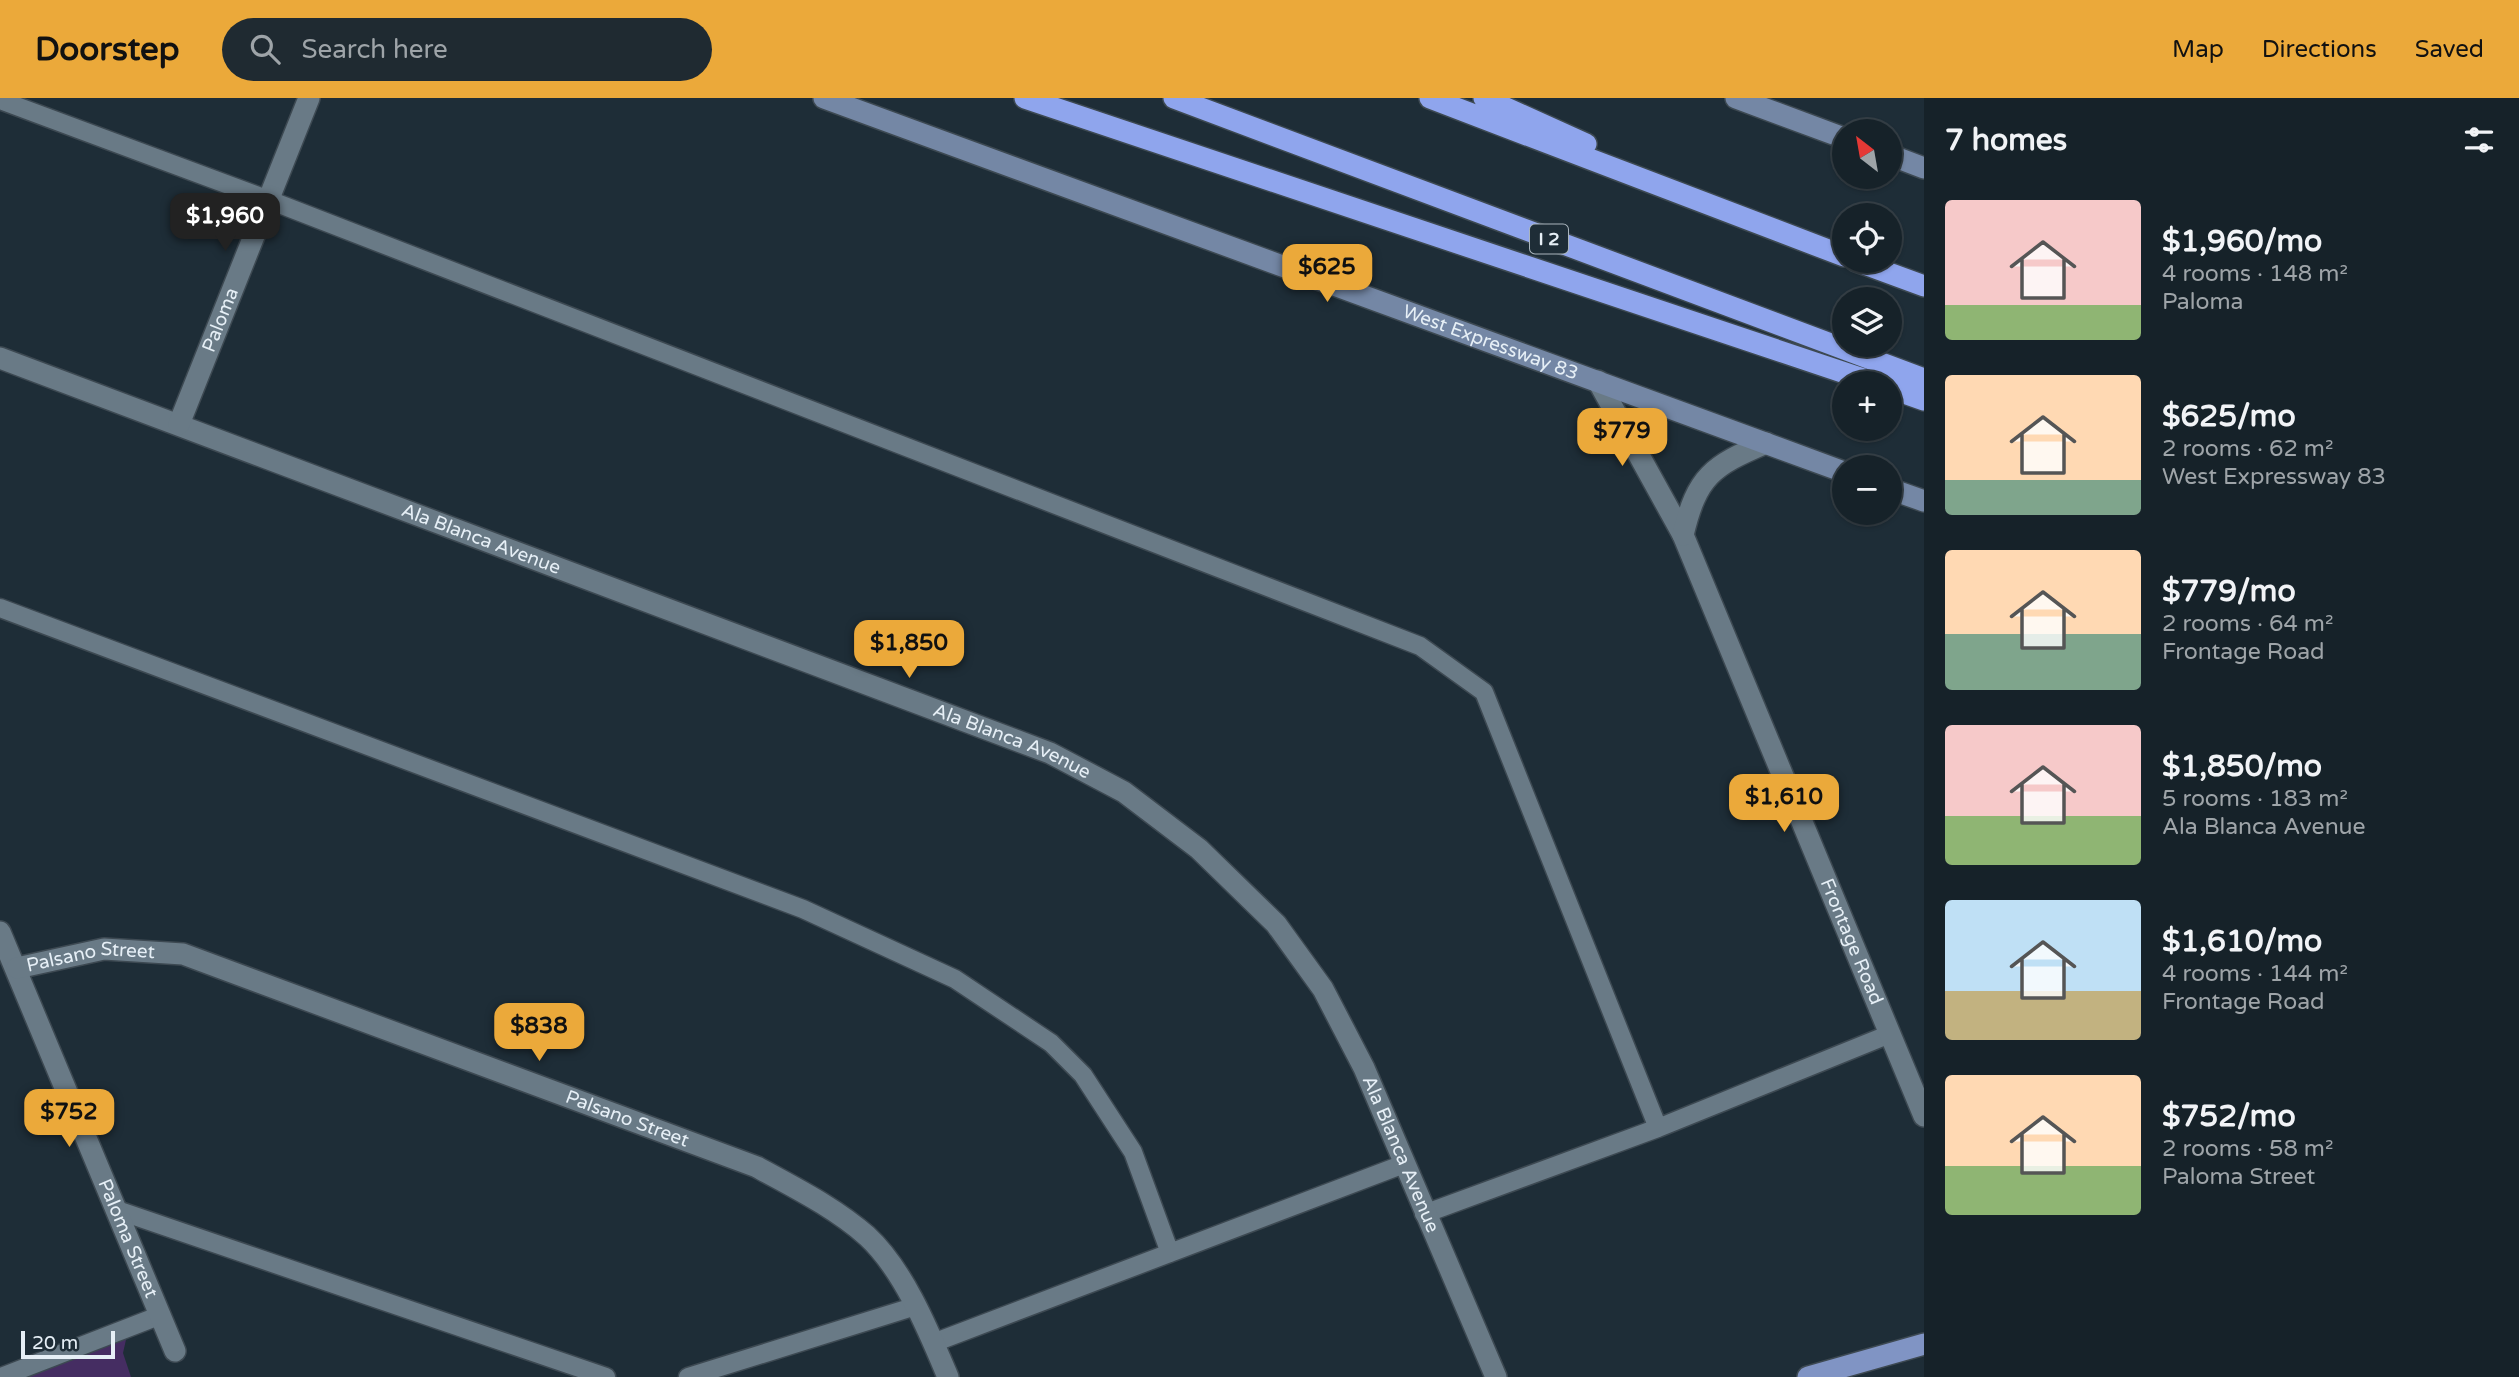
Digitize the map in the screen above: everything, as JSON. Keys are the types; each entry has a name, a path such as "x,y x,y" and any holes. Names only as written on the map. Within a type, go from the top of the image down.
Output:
{"highway":[{"path":"1025,98 1838,371"},
{"name":"I 2","path":"1174,98 1924,379"},
{"path":"1430,98 1832,252"},
{"path":"1484,98 1809,243"},
{"path":"1889,273 1924,286"},
{"path":"1902,392 1924,400"}],"main road":[{"name":"West Expressway 83","path":"824,98 1832,468"},
{"path":"1736,98 1832,134"},
{"path":"1902,160 1924,168"},
{"path":"1902,493 1924,501"},
{"path":"1808,1377 1924,1344"}],"street":[{"name":"Paloma","path":"179,425 309,98"},
{"name":"Ala Blanca Avenue","path":"0,358 1049,753 1124,792 1199,849 1276,924 1323,989 1364,1068 1424,1214 1496,1377"},
{"name":"Frontage Road","path":"1598,381 1683,535 1924,1116"},
{"path":"1683,535 1691,501 1709,476 1733,457 1766,443"},
{"name":"Paloma Street","path":"0,932 175,1351"},
{"name":"Palsano Street","path":"17,968 104,949 183,954 757,1167 827,1206 869,1238 907,1289 948,1377"}],"lane":[{"path":"0,100 268,200 1420,646 1484,692 1658,1128"},
{"path":"0,608 803,909 955,979 1051,1042 1083,1075 1133,1152 1170,1253"},
{"path":"1424,1214 1658,1128 1890,1034"},
{"path":"933,1343 1404,1164"},
{"path":"117,1210 606,1377"},
{"path":"688,1377 916,1306"},
{"path":"1,1377 161,1315"}],"shaded area":[{"path":"130,1322 123,1353 131,1377 0,1377"}]}
